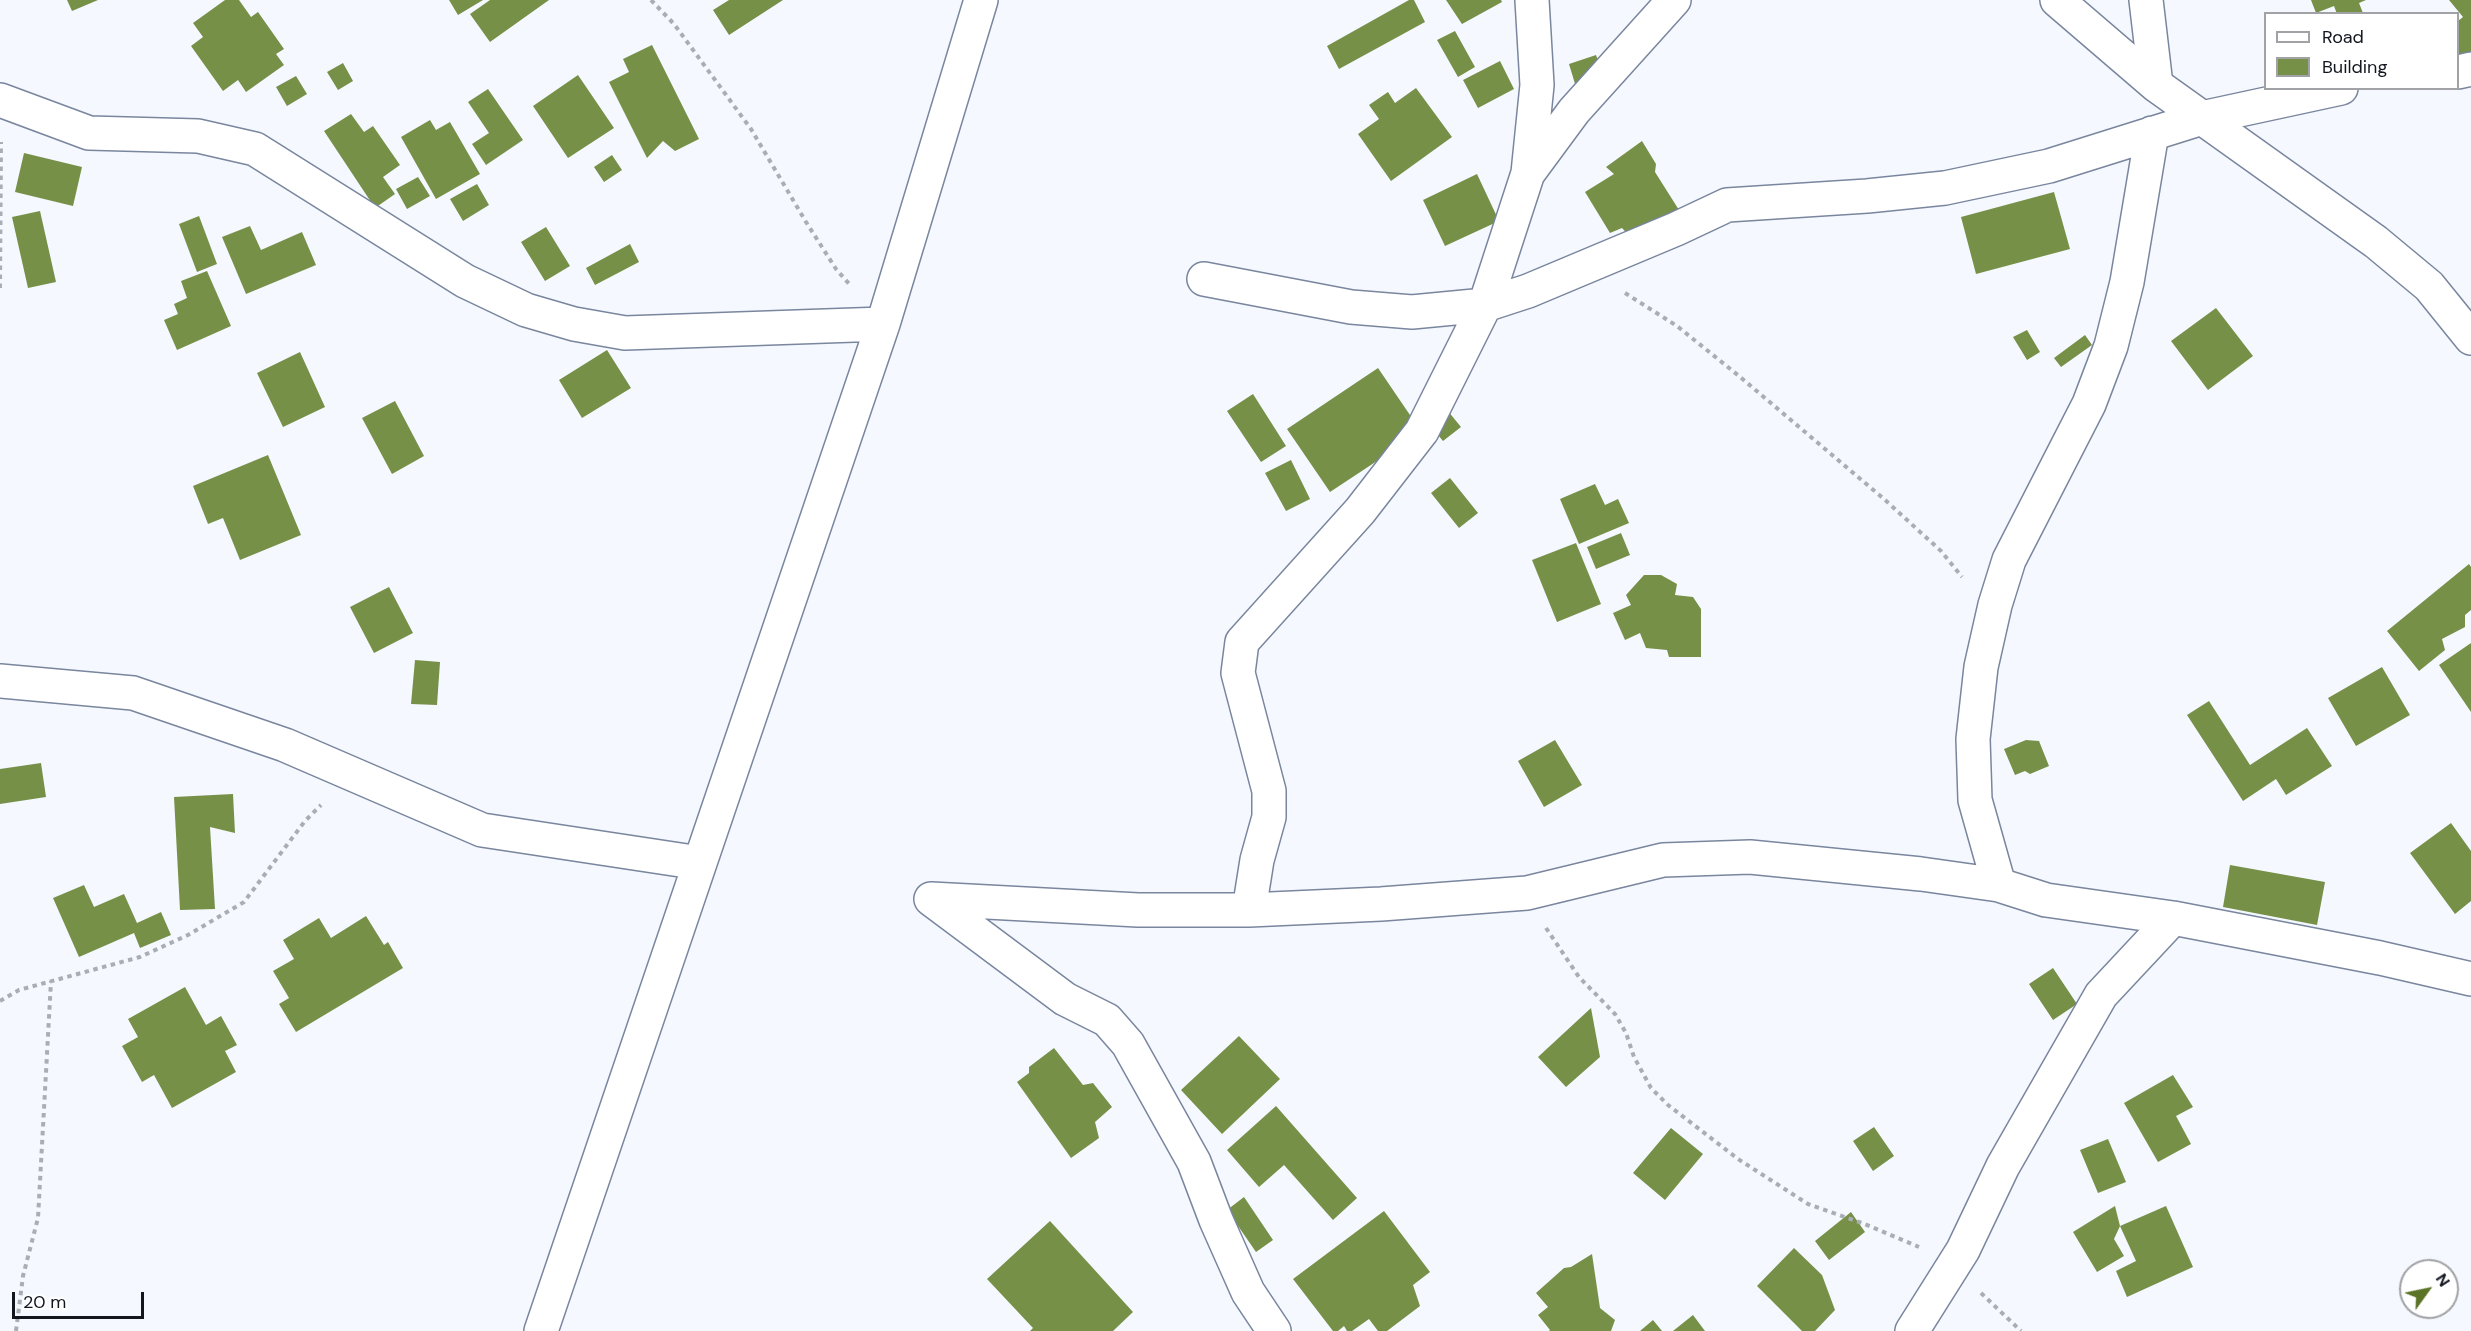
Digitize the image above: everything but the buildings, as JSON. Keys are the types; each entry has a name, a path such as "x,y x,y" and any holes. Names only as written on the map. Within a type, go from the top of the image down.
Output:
{"street":[{"path":"542,1331 883,324 981,0"},
{"path":"1249,910 1257,860 1269,817 1269,791 1238,673 1242,642 1360,511 1422,431 1485,305 1528,173 1537,85 1532,0"},
{"path":"1528,173 1574,111 1674,0"},
{"path":"2057,0 2156,85 2376,242 2429,286 2471,338"},
{"path":"2146,0 2156,85"},
{"path":"1204,279 1351,307 1412,312 1485,305 1528,291 1727,205 1867,196 1945,188 2049,166 2202,118 2333,90"},
{"path":"0,100 89,133 198,136 255,149 465,281 526,310 574,324 625,333 883,324"},
{"path":"1999,885 1975,800 1973,739 1981,667 2009,560 2089,404 2111,346 2127,282 2152,133"},
{"path":"0,681 132,693 285,745 482,830 700,863"},
{"path":"1274,1331 1248,1292 1216,1220 1194,1162 1128,1044 1107,1020 1065,999 931,899 1138,910 1249,910 1382,904 1527,893 1663,860 1750,857 1921,874 1999,885 2046,900 2173,918 2471,979"},
{"path":"1911,1331 1932,1302 1963,1250 2003,1166 2101,995 2173,918"}],"path":[{"path":"651,0 674,24 752,129 836,269 883,324"},
{"path":"0,100 2,172 0,286"},
{"path":"1589,265 1637,303 1677,326 1740,376 1884,499 1941,551 1993,615"},
{"path":"0,1001 19,990 140,957 189,935 244,902 305,820 352,774"},
{"path":"1527,893 1551,936 1579,977 1615,1014 1626,1033 1634,1057 1650,1088 1668,1105 1738,1159 1808,1204 1862,1223 1953,1264 2021,1331"},
{"path":"16,1331 23,1276 38,1218 51,981"}]}
